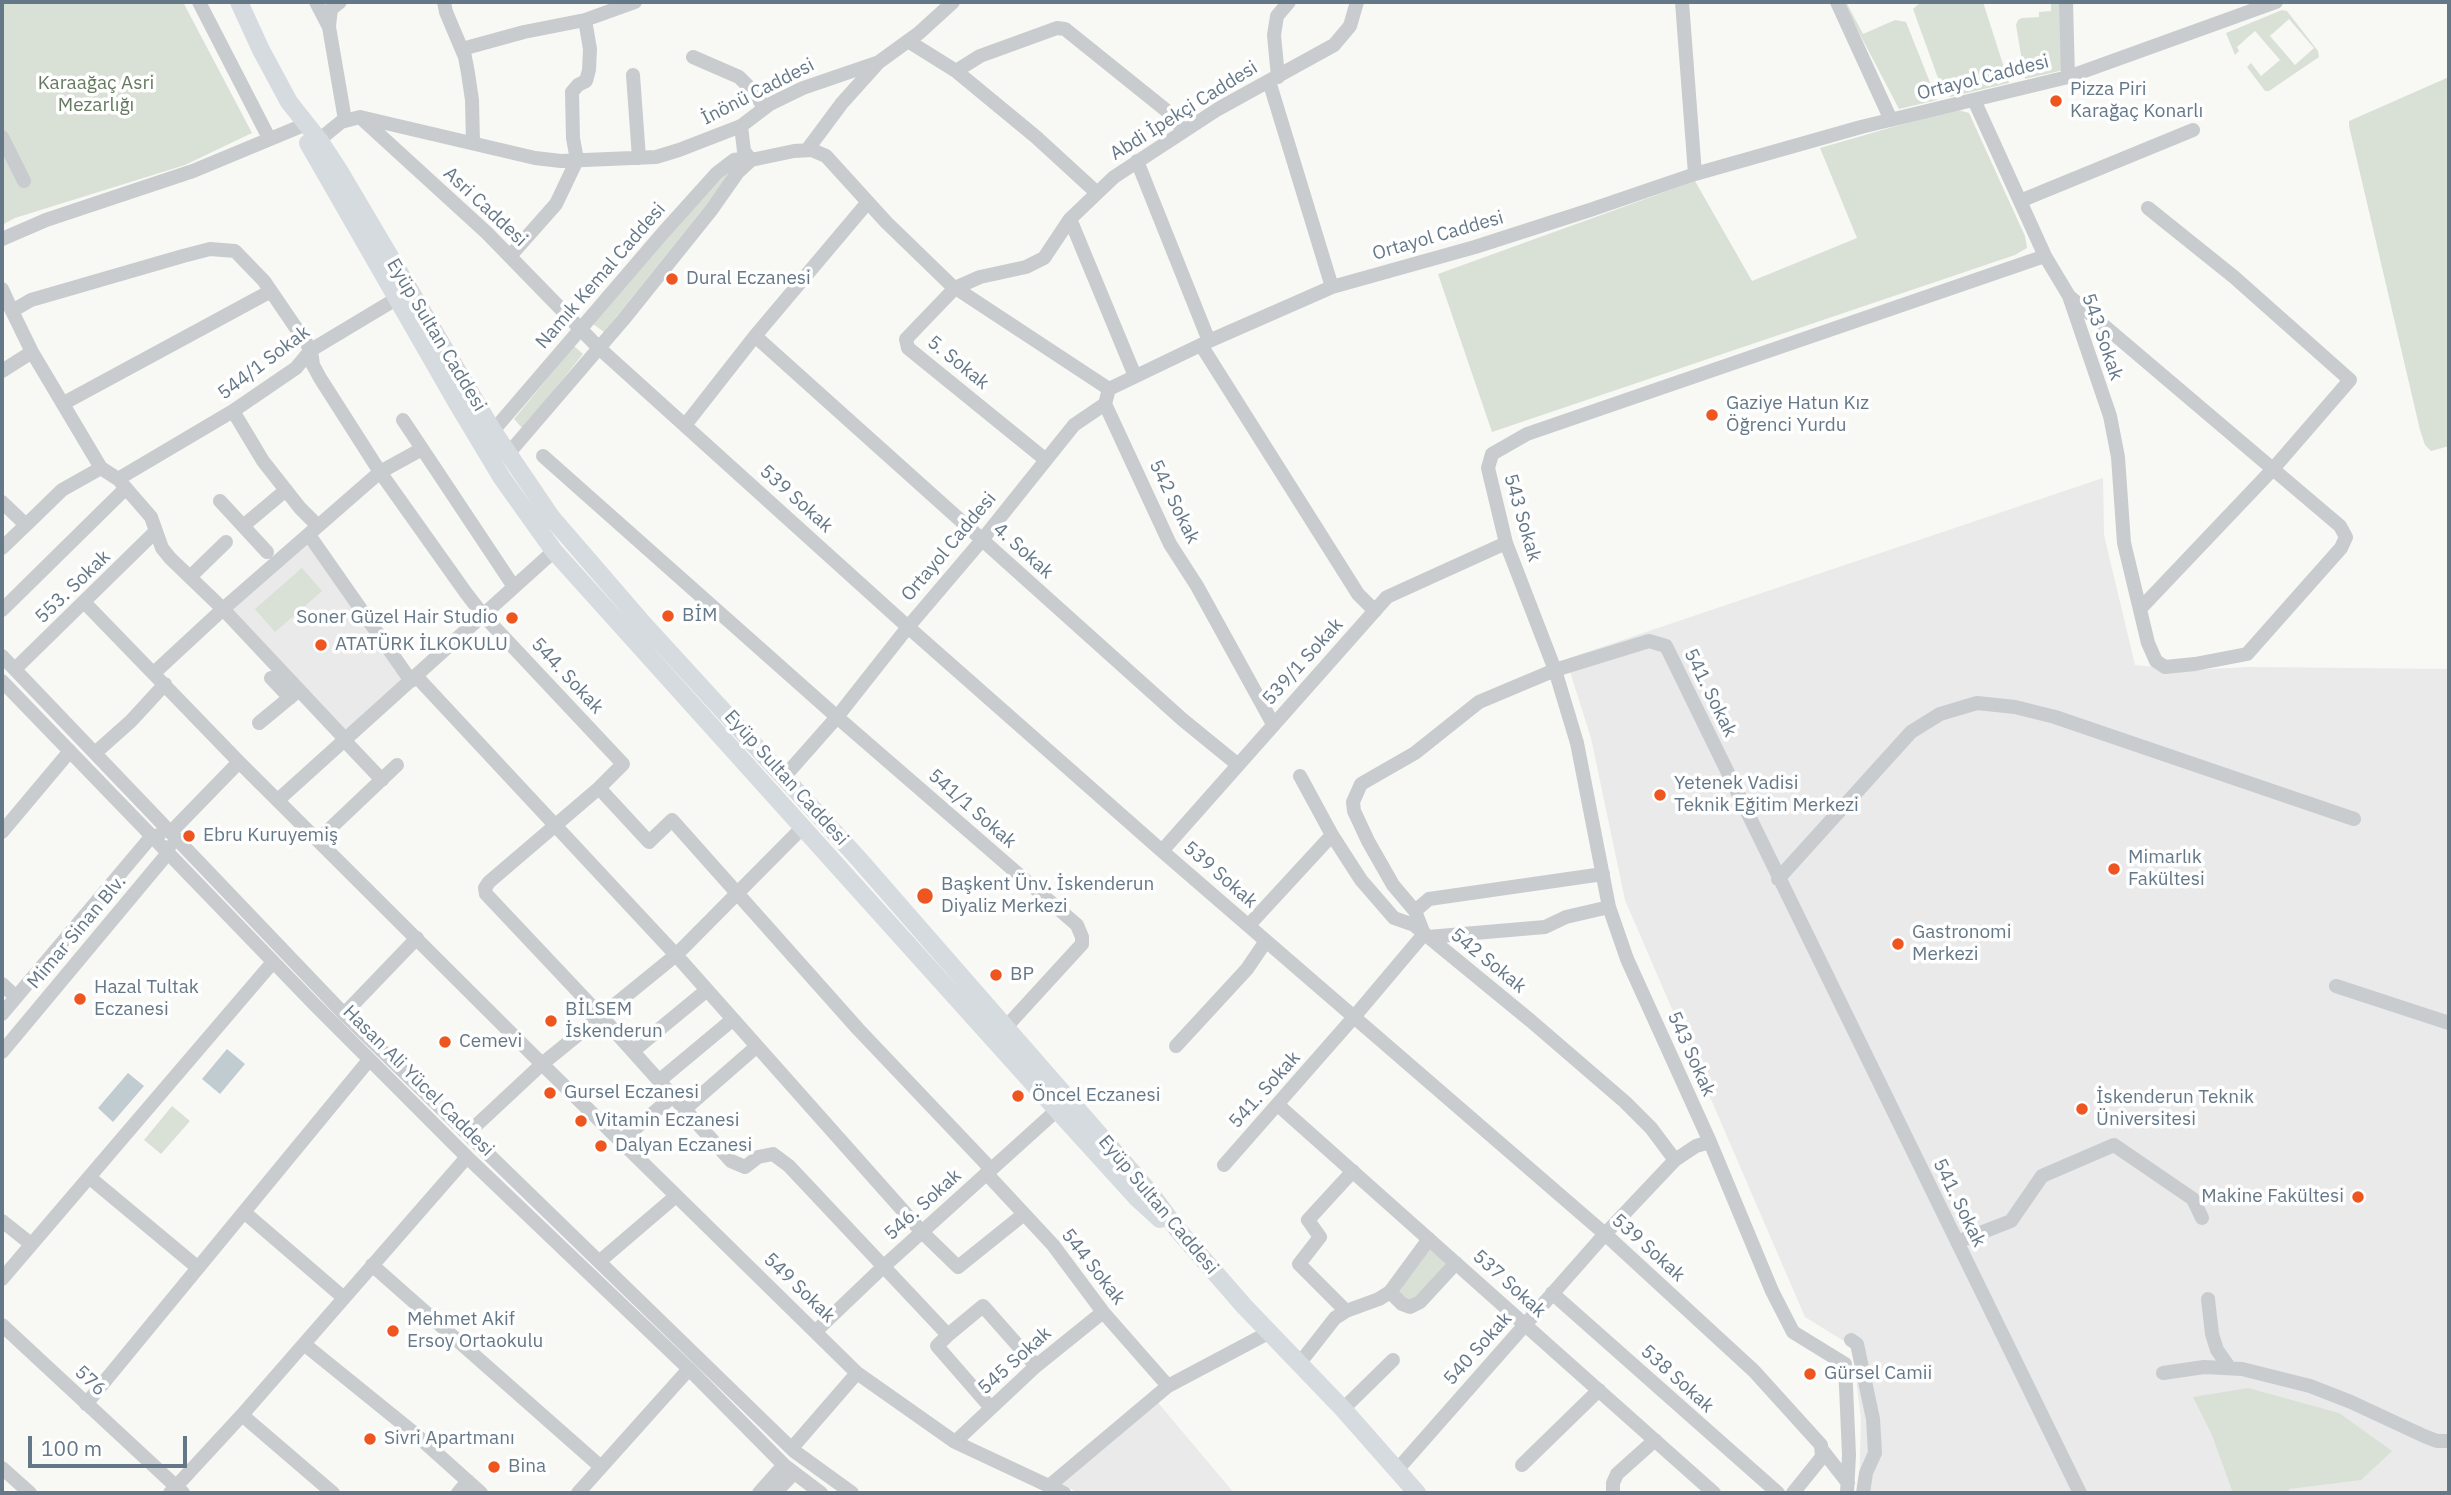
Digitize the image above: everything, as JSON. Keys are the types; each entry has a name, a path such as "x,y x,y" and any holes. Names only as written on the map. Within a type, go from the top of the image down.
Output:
{"main road":[{"name":"Eyüp Sultan Caddesi","path":"239,2 289,102 319,140 493,431 552,519 1006,1027 1268,1333 1343,1409 1417,1493"},
{"path":"289,102 299,127 396,299 502,478 554,551 1057,1110 1154,1214 1168,1226 1177,1229"}],"street":[{"path":"199,2 269,138"},
{"path":"316,2 329,27 352,118 319,140"},
{"path":"329,27 331,9 340,2"},
{"path":"444,2 462,48 472,100 473,143"},
{"path":"462,48 586,20 635,2"},
{"name":"İnönü Caddesi","path":"352,118 535,158 561,161 656,157 741,126 764,108 821,80 879,62 933,21 953,2"},
{"path":"1289,2 1277,16 1273,79 1332,287"},
{"name":"Abdi İpekçi Caddesi","path":"955,288 980,277 1026,267 1044,258 1070,219 1096,192 1137,161 1183,130 1334,45 1354,18 1357,2"},
{"path":"1682,2 1695,174"},
{"path":"1837,2 1891,120"},
{"path":"2066,2 2068,77"},
{"name":"Ortayol Caddesi","path":"784,777 837,717 1074,425 1135,376 1332,287 1475,247 1695,174 1891,120 2068,77 2276,2"},
{"path":"510,256 556,204 577,160 573,138 572,92 586,81 589,69 590,49 586,20"},
{"path":"956,71 980,56 1057,28 1065,29 1172,115 1183,130"},
{"path":"908,41 956,71 1036,137 1096,192"},
{"path":"693,57 739,77 755,93 764,108"},
{"path":"807,150 842,103 879,62"},
{"path":"633,75 639,158"},
{"path":"1974,100 2045,257"},
{"name":"Asri Caddesi","path":"352,118 510,256 580,329"},
{"path":"508,454 599,348 712,209 749,159 741,126"},
{"path":"2,239 46,220 193,170 299,127"},
{"path":"2020,201 2193,130"},
{"path":"2,137 24,181"},
{"path":"807,150 826,156 868,202 955,288 1107,397"},
{"name":"Namık Kemal Caddesi","path":"493,431 717,173 734,160 807,150"},
{"path":"1137,161 1205,343 1358,594 1375,611"},
{"path":"686,425 755,335 868,202"},
{"path":"2140,609 2273,469 2350,380 2234,277 2148,208"},
{"path":"1070,219 1135,376"},
{"name":"544. Sokak","path":"12,311 31,300 210,249 235,251 271,291 311,350 313,365 320,378 380,472 483,615 623,764 599,788"},
{"name":"543 Sokak","path":"1848,1488 1845,1364 1793,1332 1772,1291 1710,1142 1628,960 1609,906 1577,743 1555,670 1506,543 1488,468 1492,454 1527,434 2045,257 2068,296 2115,433 2122,488 2124,542 2148,643 2156,661 2165,667 2247,654 2342,548 2346,537 2340,526 2273,469"},
{"name":"5. Sokak","path":"955,288 912,331 906,339 908,348 1046,460"},
{"path":"2,289 33,352 102,468 122,484 151,517 162,548 223,609 294,694 382,780"},
{"path":"64,403 271,291"},
{"path":"2068,296 2273,469"},
{"name":"544/1 Sokak","path":"2,610 122,484 296,368 311,350 396,299"},
{"name":"539 Sokak","path":"580,329 908,627 1162,851 1605,1234 1754,1371 1821,1445 1822,1454 1848,1488"},
{"name":"4. Sokak","path":"755,335 1183,720 1237,764"},
{"path":"2,371 33,352"},
{"name":"542 Sokak","path":"1107,397 1170,544 1197,586 1273,724"},
{"path":"233,411 263,461 286,490 414,678 676,955 922,1232 958,1267 1024,1214"},
{"path":"403,420 514,587"},
{"path":"155,672 380,472 422,449"},
{"path":"543,456 837,717"},
{"path":"2,548 62,490 102,468"},
{"path":"243,526 286,490"},
{"path":"220,501 267,552"},
{"path":"2,502 26,525"},
{"name":"553. Sokak","path":"15,669 156,531"},
{"path":"190,578 226,542"},
{"name":"539/1 Sokak","path":"1162,851 1387,597 1506,543"},
{"path":"278,800 554,551"},
{"name":"549 Sokak","path":"85,603 542,1064 857,1373 955,1442 1064,1493"},
{"name":"541. Sokak","path":"1224,1165 1426,936 1415,911 1393,885 1354,811 1353,802 1361,784 1415,753 1479,702 1555,670 1650,640 1666,646 2080,1493"},
{"path":"2,656 344,1014 792,1448 852,1493"},
{"path":"271,678 294,694"},
{"name":"Hasan Ali Yücel Caddesi","path":"2,681 369,1060 789,1469 821,1493"},
{"path":"95,753 131,721 165,684"},
{"path":"259,723 294,694"},
{"path":"1778,879 1911,732 1940,715 1977,703 2015,707 2055,717 2354,819"},
{"name":"541/1 Sokak","path":"837,717 1080,930 1082,944 1006,1027"},
{"path":"2,832 70,751"},
{"path":"2,1014 151,837 171,832 240,762"},
{"path":"318,840 397,765"},
{"name":"542 Sokak","path":"1300,776 1332,835 1371,894 1394,918 1414,925 1531,1021 1625,1102 1651,1128 1675,1160"},
{"path":"738,894 673,820 649,842 599,788 485,888 486,894 732,1161 745,1167 758,1157 774,1154 789,1166 948,1335"},
{"path":"468,1133 542,1064 676,955 803,827"},
{"path":"168,853 171,832"},
{"path":"1249,925 1332,835"},
{"name":"Mimar Sinan Blv.","path":"2,1052 168,853"},
{"path":"1415,911 1429,899 1603,874"},
{"name":"544 Sokak","path":"738,894 858,1030 989,1171 1053,1245 1103,1312 1168,1386"},
{"path":"1426,936 1545,927 1566,917 1609,906"},
{"path":"344,1014 417,938"},
{"path":"1176,1046 1247,969 1266,941"},
{"path":"2,1279 272,962"},
{"path":"2,984 16,997"},
{"path":"2336,985 2449,1023"},
{"path":"633,1051 707,990"},
{"path":"660,1080 732,1020"},
{"path":"685,1110 757,1047"},
{"path":"86,1404 369,1060"},
{"path":"622,1140 673,1096"},
{"name":"537 Sokak","path":"1278,1105 1655,1440 1706,1491"},
{"name":"546. Sokak","path":"816,1331 1057,1110"},
{"name":"540 Sokak","path":"1397,1469 1605,1234 1675,1160 1696,1146 1710,1142"},
{"path":"1957,1242 2011,1221 2042,1175 2114,1145 2193,1199 2202,1218"},
{"path":"176,1491 467,1157"},
{"path":"1346,1311 1299,1264 1320,1237 1308,1220 1353,1171"},
{"path":"89,1177 197,1267"},
{"path":"600,1261 676,1196"},
{"path":"244,1212 344,1298"},
{"path":"2,1221 31,1244"},
{"path":"1299,1364 1335,1318 1390,1292 1429,1239"},
{"path":"1390,1292 1402,1304 1410,1307 1420,1302 1456,1263"},
{"path":"372,1265 601,1467"},
{"name":"538 Sokak","path":"1552,1293 1778,1493"},
{"path":"2208,1299 2212,1334 2217,1350 2229,1367"},
{"path":"991,1408 937,1346 948,1335 983,1306 1036,1366"},
{"name":"545 Sokak","path":"955,1442 1036,1366 1103,1312"},
{"name":"576","path":"2,1325 176,1491"},
{"path":"1049,1486 1168,1386 1268,1333"},
{"path":"1851,1340 1857,1344 1873,1419 1875,1453 1866,1473 1863,1493"},
{"path":"304,1344 414,1433 481,1493"},
{"path":"1343,1409 1393,1360"},
{"path":"2163,1373 2204,1367 2229,1367 2311,1386 2424,1436 2437,1441 2449,1441"},
{"path":"578,1493 689,1369"},
{"path":"792,1448 857,1373"},
{"path":"1522,1465 1599,1390"},
{"path":"242,1415 333,1493"},
{"path":"1613,1493 1617,1474 1655,1440"},
{"path":"1794,1493 1822,1454"},
{"path":"2,1468 30,1493"},
{"path":"759,1493 789,1469"},
{"path":"775,1493 789,1469"},
{"path":"457,1493 468,1481"}],"shaded area":[{"name":"İskenderun Teknik Üniversitesi","path":"2103,478 2104,535 2135,665 2191,670 2248,667 2449,669 2449,1493 1859,1493 1861,1419 1852,1346 1805,1317 1625,900 1591,738 1566,659"},
{"name":"ATATÜRK İLKOKULU","path":"309,535 411,681 345,739 223,609"},
{"path":"227,1049 245,1064 220,1094 202,1079"},
{"path":"128,1073 144,1086 113,1122 98,1108"},
{"path":"1154,1398 1234,1493 1079,1493 1059,1483"}],"green space":[{"name":"Karaağaç Asri Mezarlığı","path":"2,2 183,2 252,133 185,165 15,218 2,225"},
{"path":"1843,2 1846,2 1863,34 1895,20 1906,22 1937,100 1899,109"},
{"path":"1921,2 1983,2 2009,83 1950,97 1947,88 1942,89 1913,9"},
{"path":"2051,2 2060,2 2064,70 2025,79 2016,25 2022,18 2039,17 2039,12 2051,11"},
{"path":"2282,10 2287,11 2318,51 2319,57 2269,91 2265,91 2247,67 2251,63 2261,76 2280,60 2255,31 2237,47 2239,51 2235,55 2226,33","holes":["2289,19 2314,48 2295,65 2270,36"]},
{"path":"2449,77 2449,446 2431,451 2425,445 2420,430 2349,121"},
{"path":"1955,109 1969,113 2025,236 2027,248 2015,255 1492,432 1438,274 1695,181 1752,281 1857,238 1820,148"},
{"path":"730,172 604,332 593,324 645,262"},
{"path":"574,346 583,354 523,429 514,419"},
{"path":"302,568 322,591 275,632 255,609"},
{"path":"172,1106 190,1121 161,1154 144,1140"},
{"path":"1429,1247 1449,1266 1410,1302 1394,1292"},
{"path":"2248,1388 2339,1413 2392,1451 2361,1480 2289,1489 2288,1493 2233,1493 2212,1435 2193,1397"}],"place":[{"name":"Pizza Piri Karağaç Konarlı","path":"2056,101"},
{"name":"Dural Eczanesi","path":"672,279"},
{"name":"Gaziye Hatun Kız Öğrenci Yurdu","path":"1712,415"},
{"name":"BİM","path":"668,616"},
{"name":"Soner Güzel Hair Studio","path":"512,618"},
{"name":"ATATÜRK İLKOKULU","path":"321,645"},
{"name":"Yetenek Vadisi Teknik Eğitim Merkezi","path":"1660,795"},
{"name":"Ebru Kuruyemiş","path":"189,836"},
{"name":"Mimarlık Fakültesi","path":"2114,869"},
{"name":"Başkent Ünv. İskenderun Diyaliz Merkezi","path":"925,896"},
{"name":"Gastronomi Merkezi","path":"1898,944"},
{"name":"BP","path":"996,975"},
{"name":"Hazal Tultak Eczanesi","path":"80,999"},
{"name":"BİLSEM İskenderun","path":"551,1021"},
{"name":"Cemevi","path":"445,1042"},
{"name":"Gursel Eczanesi","path":"550,1093"},
{"name":"Öncel Eczanesi","path":"1018,1096"},
{"name":"İskenderun Teknik Üniversitesi","path":"2082,1109"},
{"name":"Vitamin Eczanesi","path":"581,1121"},
{"name":"Dalyan Eczanesi","path":"601,1146"},
{"name":"Makine Fakültesi","path":"2358,1197"},
{"name":"Mehmet Akif Ersoy Ortaokulu","path":"393,1331"},
{"name":"Gürsel Camii","path":"1810,1374"},
{"name":"Sivri Apartmanı","path":"370,1439"},
{"name":"Bina","path":"494,1467"}]}
